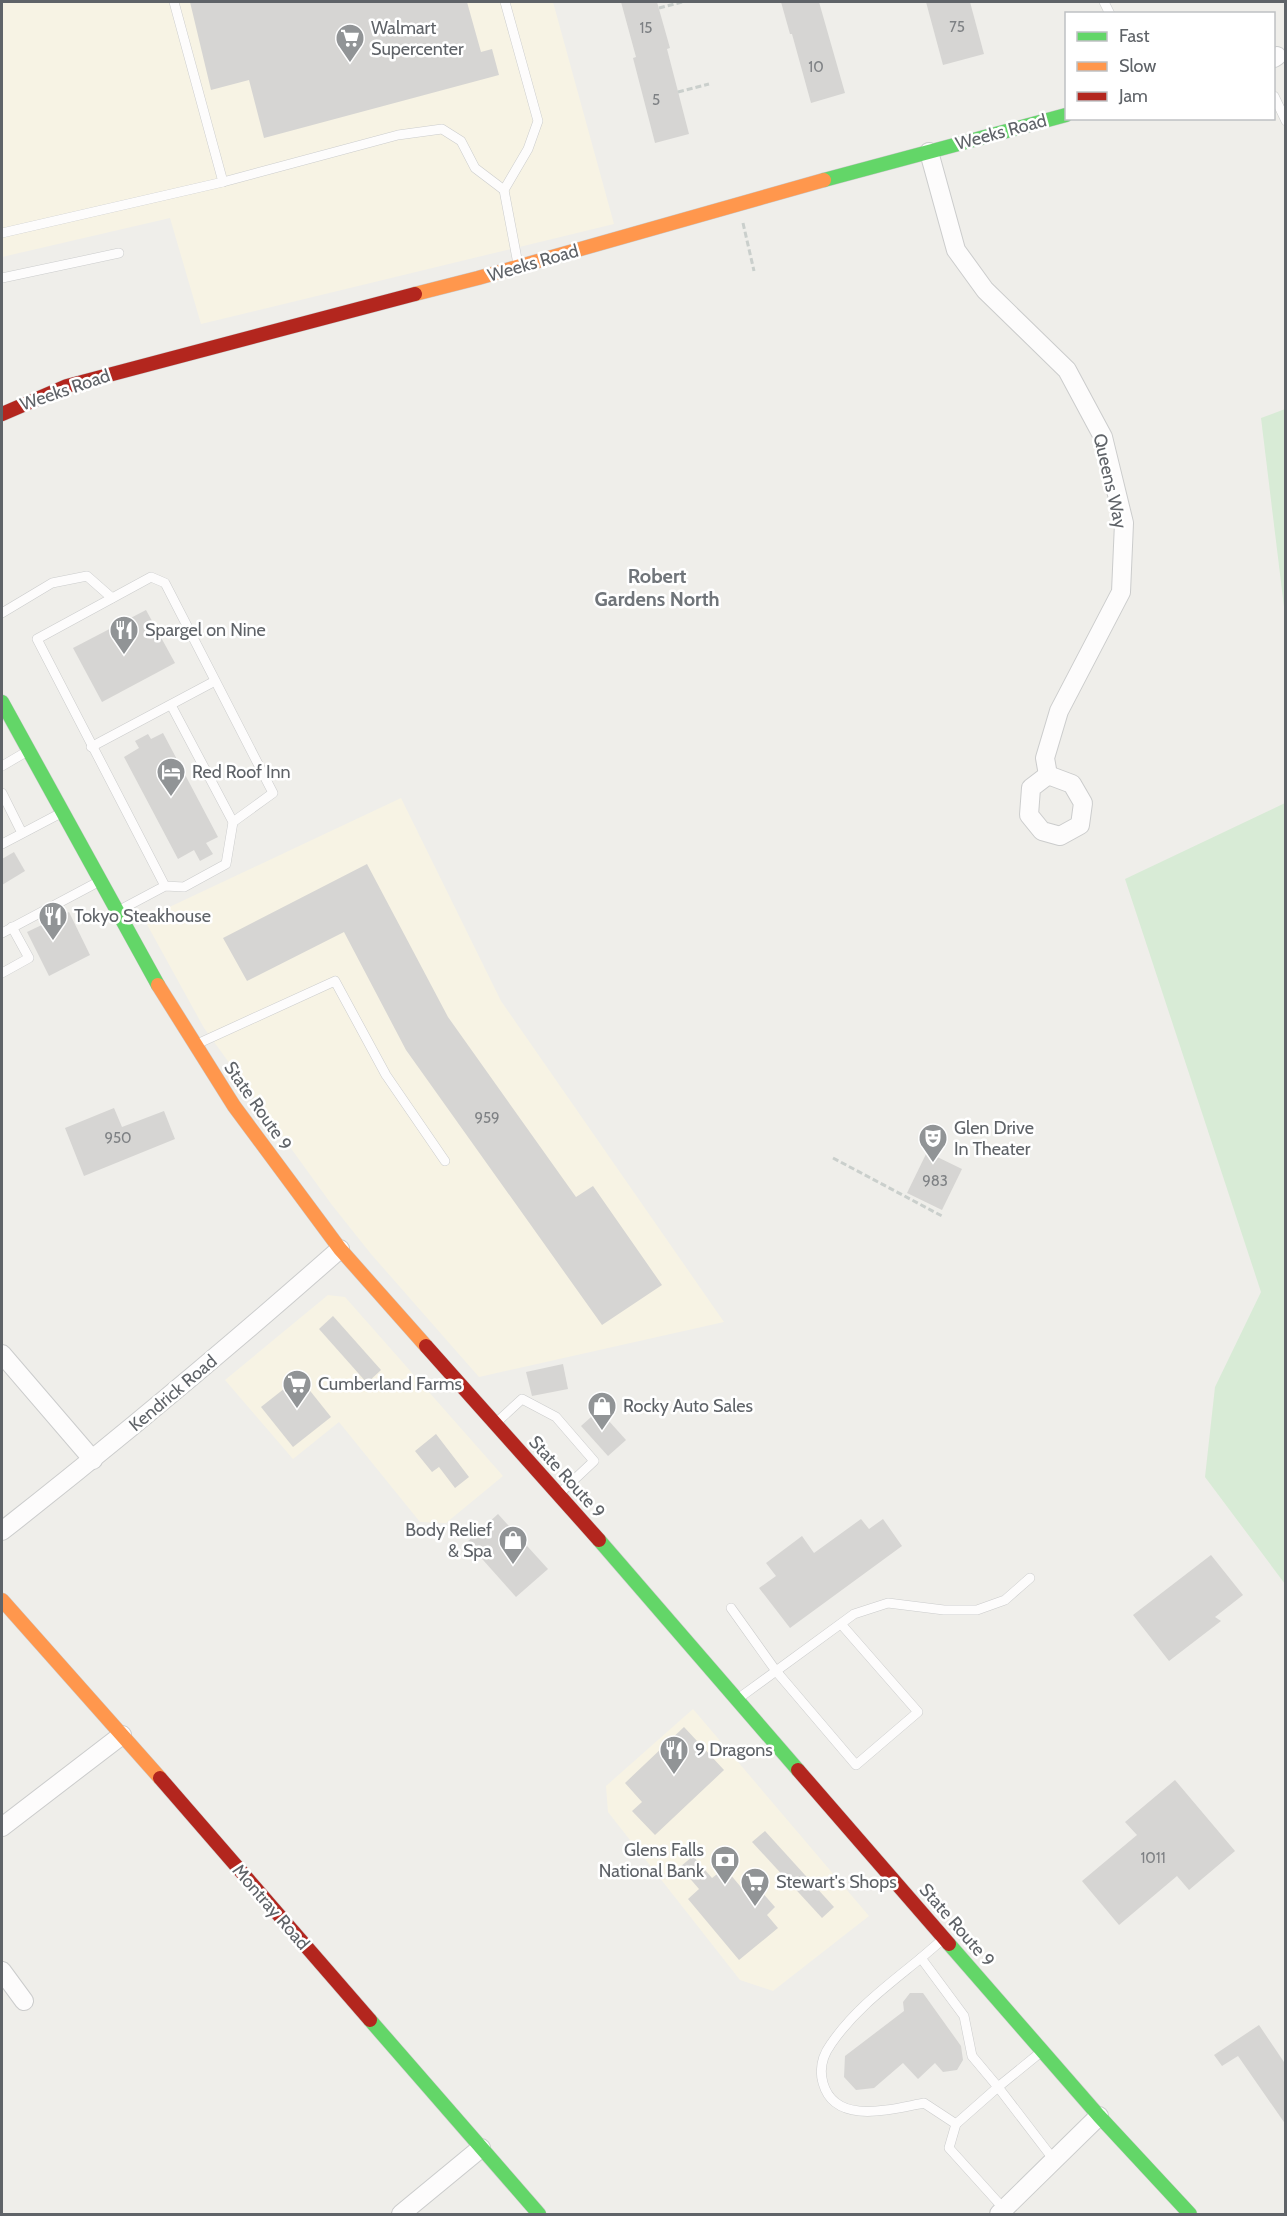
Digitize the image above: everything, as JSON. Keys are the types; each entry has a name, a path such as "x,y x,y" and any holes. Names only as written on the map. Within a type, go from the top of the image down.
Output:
{"main road":[{"name":"Weeks Road","path":"2,414 67,386 519,267 738,203 1065,115"},
{"name":"State Route 9","path":"2,702 168,1004 234,1106 340,1249 559,1495 1099,2116 1190,2214"},
{"name":"Montray Road","path":"2,1600 539,2214"}],"street":[{"name":"Queens Way","path":"929,152 956,250 986,290 1067,370 1103,437 1124,523 1121,592 1059,711 1045,758 1048,775"},
{"name":"Kendrick Road","path":"2,1531 93,1460 248,1330 340,1249"},
{"path":"2,1354 93,1460"},
{"path":"2,1827 122,1735"},
{"path":"2,1971 24,2001"},
{"path":"1002,2212 1099,2116"},
{"path":"401,2214 481,2148"}],"lane":[{"path":"174,2 223,182"},
{"path":"505,2 538,121 528,149 504,190 519,267"},
{"path":"1275,98 1286,121"},
{"path":"2,233 223,182 398,135 442,129 461,141 475,168 504,190"},
{"path":"2,278 119,253"},
{"path":"2,613 52,583 87,576 112,598"},
{"path":"165,886 37,639 151,577 165,583 273,793 233,822"},
{"path":"91,747 214,681"},
{"path":"116,912 165,886 184,887 226,864 233,822 171,705"},
{"path":"2,766 29,751"},
{"path":"2,793 22,833"},
{"path":"2,844 61,813"},
{"path":"2,933 99,881"},
{"path":"2,973 29,958 12,927"},
{"path":"194,1045 335,981 386,1075 445,1161"},
{"path":"495,1423 522,1399 556,1417 564,1426 594,1461 559,1495"},
{"path":"737,1700 855,1614 888,1603 944,1610 977,1610 1005,1600 1030,1578"},
{"path":"730,1608 776,1671 856,1765 918,1712 841,1624"},
{"path":"945,1938 862,2006 830,2045 821,2066 822,2081 827,2094 838,2106 863,2111 880,2111 924,2103 956,2124"},
{"path":"921,1958 964,2016 972,2056 1054,2160"},
{"path":"1002,2212 948,2148 956,2124 1042,2051"}],"path":[{"path":"659,8 682,2"},
{"path":"678,92 709,84"},
{"path":"738,203 754,271"},
{"path":"833,1158 942,1216"}],"shaded area":[{"path":"2,2 553,2 614,224 201,324 170,218 2,257"},
{"path":"401,798 501,1001 724,1322 479,1377 371,1254 332,1205 204,1028 144,919"},
{"path":"328,1295 345,1297 503,1476 446,1523 420,1522 339,1422 293,1459 225,1380"},
{"path":"693,1709 869,1916 773,1991 740,1980 608,1812 606,1786"}],"green space":[{"path":"1286,409 1285,615 1261,418"},
{"path":"1285,803 1285,1584 1205,1477 1215,1387 1261,1292 1125,879"}],"building":[{"name":"Walmart Supercenter","path":"190,2 467,2 481,52 492,49 499,75 264,138 249,80 211,90"},
{"path":"621,2 657,2 689,134 655,143"},
{"path":"781,2 819,2 845,93 811,103"},
{"path":"926,2 970,2 984,54 943,65"},
{"name":"Spargel on Nine","path":"146,610 175,663 102,702 73,648"},
{"name":"Red Roof Inn","path":"163,733 218,837 206,843 213,854 200,861 194,850 178,859 124,757 139,748 135,741 148,734 151,739"},
{"path":"14,852 25,871 2,885 2,859"},
{"path":"367,864 448,1017 576,1197 593,1186 662,1285 602,1325 406,1050 344,932 247,981 223,938"},
{"path":"69,912 90,955 49,976 27,932"},
{"path":"114,1108 122,1127 164,1111 175,1139 84,1176 65,1128"},
{"path":"927,1152 962,1169 942,1210 907,1193"},
{"name":"Cumberland Farms","path":"333,1316 381,1370 367,1383 319,1329"},
{"path":"563,1364 568,1389 532,1396 526,1372"},
{"path":"299,1377 331,1417 293,1447 261,1407"},
{"path":"599,1410 626,1440 608,1456 581,1426"},
{"path":"436,1434 469,1477 455,1488 439,1467 432,1472 415,1451"},
{"path":"498,1514 548,1569 516,1597 467,1542"},
{"path":"861,1519 869,1529 883,1519 902,1546 790,1628 759,1588 776,1576 766,1563 802,1536 814,1553"},
{"path":"1211,1555 1243,1595 1215,1617 1221,1621 1169,1661 1133,1615"},
{"name":"9 Dragons","path":"684,1727 724,1770 655,1835 632,1811 642,1802 625,1783"},
{"path":"1175,1780 1235,1851 1189,1890 1177,1876 1119,1925 1082,1881 1137,1835 1125,1822"},
{"path":"765,1831 834,1907 822,1918 752,1842"},
{"path":"693,1856 712,1878 725,1868 750,1898 760,1890 775,1907 767,1915 778,1928 739,1960 688,1899 699,1889 680,1867"},
{"path":"910,1993 923,1993 961,2046 963,2060 957,2070 943,2072 935,2063 918,2079 903,2063 874,2088 856,2090 844,2077 845,2056 904,2011 903,2002"},
{"path":"1259,2025 1286,2065 1286,2125 1238,2056 1222,2066 1214,2055"}],"traffic: fast":[{"path":"824,180 1065,115"},
{"path":"2,702 158,985"},
{"path":"599,1540 798,1770"},
{"path":"949,1944 1099,2116 1190,2214"},
{"path":"370,2020 539,2214"}],"traffic: slow":[{"path":"415,294 824,180"},
{"path":"158,985 234,1106 340,1249 426,1346"},
{"path":"2,1600 160,1778"}],"traffic: jam":[{"path":"2,414 67,386 415,294"},
{"path":"426,1346 599,1540"},
{"path":"798,1770 949,1944"},
{"path":"160,1778 370,2020"}],"place":[{"name":"Walmart Supercenter","path":"350,64"},
{"name":"Spargel on Nine","path":"124,656"},
{"name":"Red Roof Inn","path":"171,798"},
{"name":"Tokyo Steakhouse","path":"53,942"},
{"name":"Glen Drive In Theater","path":"933,1164"},
{"name":"Cumberland Farms","path":"297,1410"},
{"name":"Rocky Auto Sales","path":"602,1432"},
{"name":"Body Relief & Spa","path":"513,1566"},
{"name":"9 Dragons","path":"674,1776"},
{"name":"Glens Falls National Bank","path":"725,1886"},
{"name":"Stewart's Shops","path":"755,1908"}],"district":[{"name":"Robert Gardens North","path":"657,588"}]}
